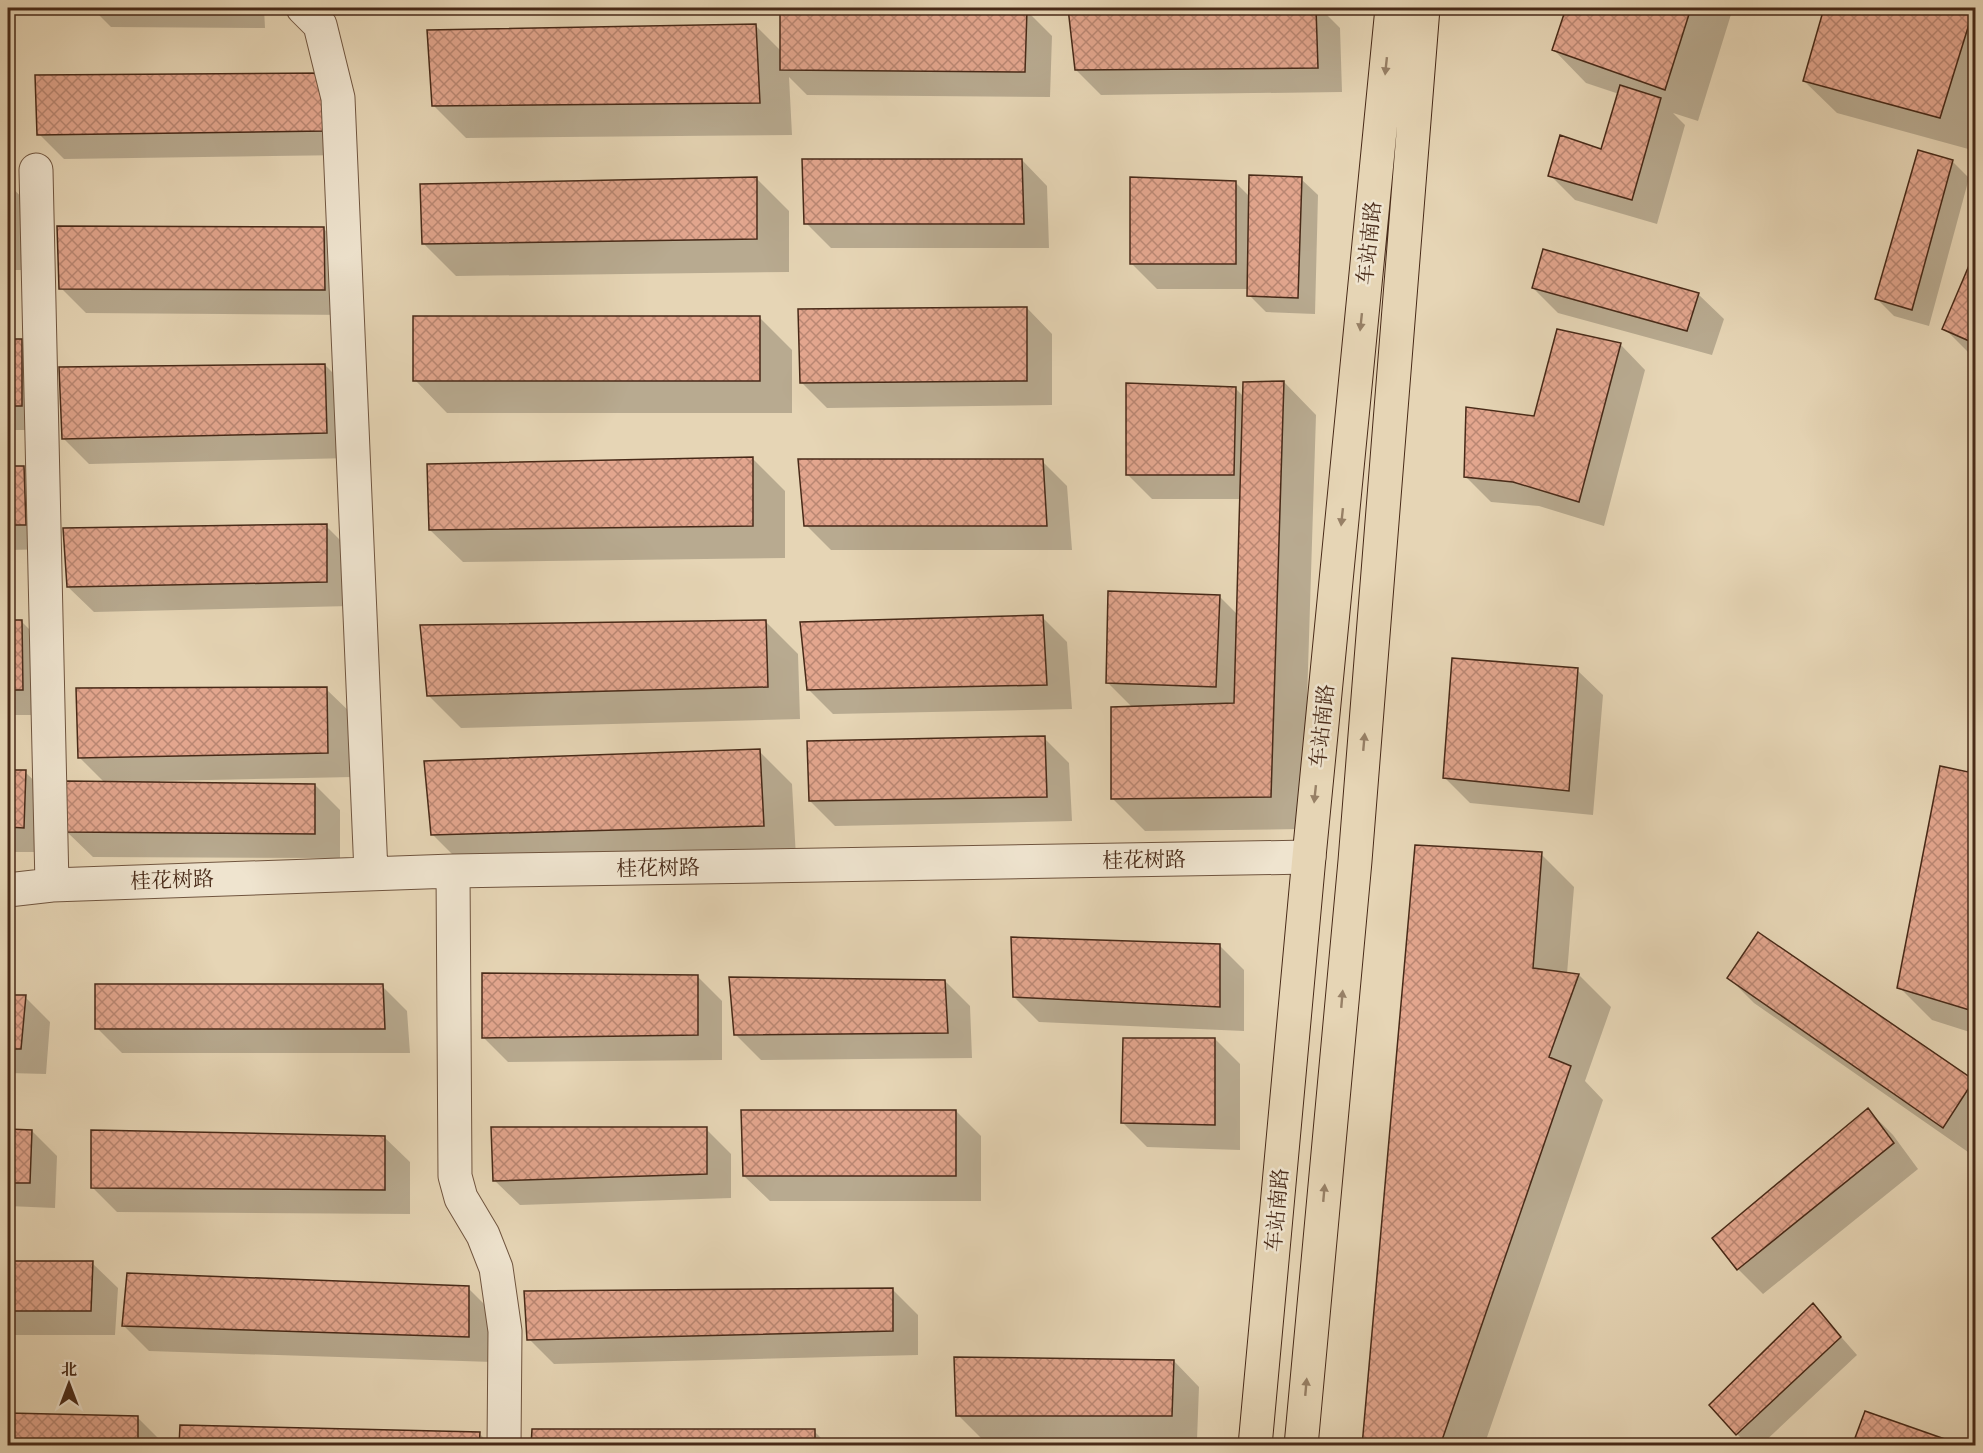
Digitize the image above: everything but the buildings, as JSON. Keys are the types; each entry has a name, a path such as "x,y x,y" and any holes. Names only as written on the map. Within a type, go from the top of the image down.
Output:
{"main road":[{"name":"车站南路","path":"1255,1446 1309,857 1392,8"},
{"name":"车站南路","path":"1301,1446 1355,861 1423,8"}],"street":[{"path":"320,13 338,98 371,873"},
{"path":"36,170 52,885"},
{"name":"桂花树路","path":"8,890 52,885 371,873 1309,857"},
{"path":"453,871 455,1176 461,1198 483,1235 496,1268 505,1331 504,1446"}]}
